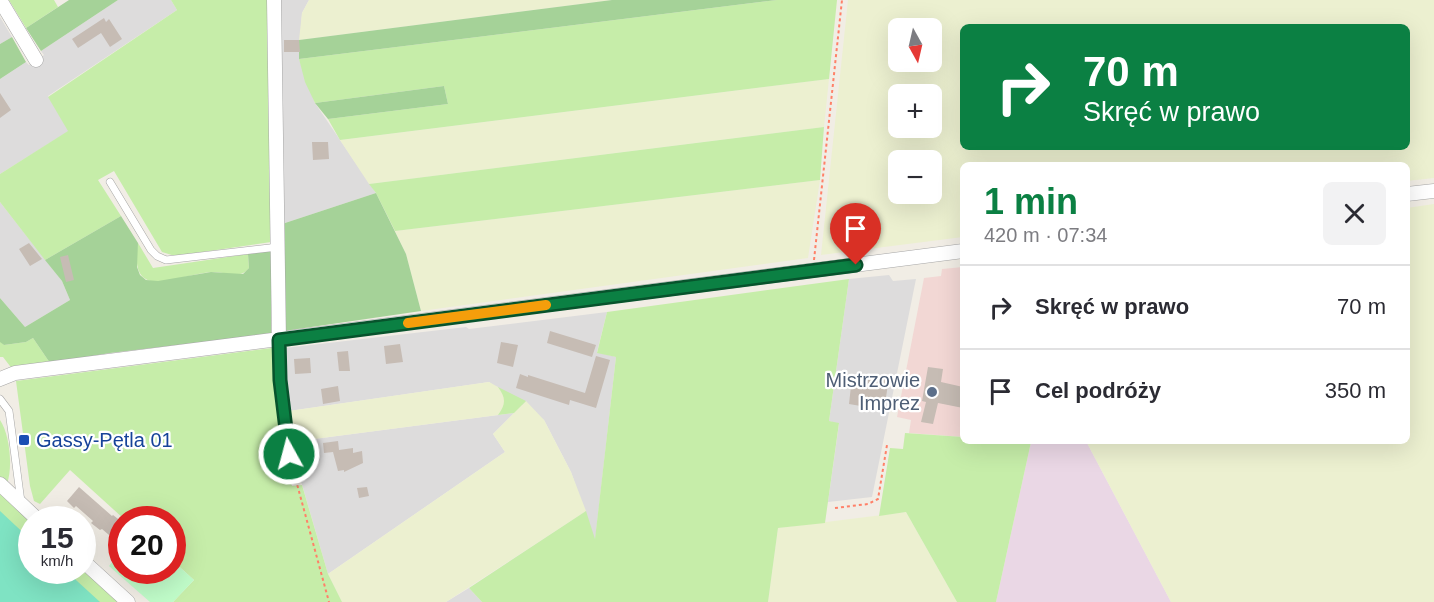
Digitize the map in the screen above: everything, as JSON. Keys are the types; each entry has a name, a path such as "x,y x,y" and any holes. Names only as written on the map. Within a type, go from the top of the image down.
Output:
{"street":[{"path":"0,0 36,60"},
{"path":"274,0 279,340"},
{"path":"1410,194 1434,191"},
{"path":"0,379 15,374 960,251"},
{"path":"0,484 22,504"},
{"path":"96,573 128,602"}],"lane":[{"path":"110,182 151,250 166,260 278,247"},
{"path":"279,340 280,380 289,454"},
{"path":"0,399 9,411 22,504"}],"path":[{"path":"813,270 842,0"},
{"path":"835,508 868,504 878,499 887,444"},
{"path":"289,454 329,602"}],"shaded area":[{"path":"118,0 171,0 177,10 48,96 69,131 0,174 0,79 26,62 29,65 44,55 41,51"},
{"path":"279,0 309,0 302,13 299,59 315,103 376,193 282,224"},
{"path":"0,17 12,37 0,44"},
{"path":"0,202 62,281 70,300 25,327 0,298"},
{"path":"960,267 960,437 909,433 911,420 897,417 924,278 941,276 942,269"},
{"path":"889,275 893,281 916,279 872,497 828,502 839,424 829,421 849,279"},
{"path":"607,312 597,352 616,357 595,541 571,472 544,420 489,382 289,411 285,348"},
{"path":"514,413 493,434 505,452 328,574 291,442"},
{"path":"1031,444 1088,444 1171,602 996,602"},
{"path":"469,588 482,602 446,602"}],"green space":[{"path":"9,0 54,0 58,7 26,28"},
{"path":"69,0 118,0 41,51 26,28"},
{"path":"171,0 267,0 271,242 175,256 162,252 114,171 98,180 121,216 45,260 0,202 0,174 68,131 48,97 177,10"},
{"path":"309,0 612,0 299,40 302,13"},
{"path":"612,0 777,0 299,59 299,40"},
{"path":"777,0 837,0 829,79 340,140 328,119 448,104 444,86 315,103 305,82 299,59"},
{"path":"848,0 1434,0 1434,178 1410,181 1410,162 960,162 960,237 821,255"},
{"path":"12,37 26,62 0,79 0,44"},
{"path":"829,79 824,127 369,184 340,140"},
{"path":"444,86 448,104 328,119 315,103"},
{"path":"824,127 820,180 395,231 369,184"},
{"path":"820,180 808,258 421,311 406,254 395,231"},
{"path":"376,193 406,254 421,311 284,331 282,224"},
{"path":"1434,204 1434,602 1171,602 1088,444 1410,444 1410,208"},
{"path":"121,216 138,243 137,267 140,275 146,280 158,281 211,272 243,274 249,268 248,254 272,251 271,334 110,353 50,363 33,338 26,342 4,345 0,342 0,298 25,327 70,300 62,281 45,260"},
{"path":"138,243 153,268 248,254 249,268 237,275 214,272 159,282 148,280 141,274 137,262"},
{"path":"849,279 829,421 839,423 825,523 778,528 768,602 482,602 469,588 586,511 595,539 616,357 597,353 607,312"},
{"path":"33,338 50,363 13,370 3,357 0,357 0,341 4,345 26,342"},
{"path":"272,348 277,355 284,460 292,486 302,485 328,574 342,602 173,602 194,580 186,573 186,506 110,506 70,470 40,504 34,501 16,381"},
{"path":"489,382 498,387 505,397 505,404 498,415 291,442 289,411"},
{"path":"498,387 526,401 514,413 498,415 504,401"},
{"path":"526,401 544,420 571,472 586,511 446,602 342,602 328,574 505,452 493,434"},
{"path":"0,420 10,451 7,484 0,478"},
{"path":"905,433 960,437 960,444 1031,444 996,602 957,602 906,512 879,516 890,448 903,449"},
{"path":"0,494 18,510 18,584 96,584 96,580 120,602 0,602"},
{"path":"0,511 18,528 18,584 80,584 100,602 0,602"},
{"path":"906,512 957,602 768,602 778,528"},
{"path":"186,573 194,580 173,602 150,602 130,584 186,584"}],"building":[{"path":"104,18 106,22 109,19 122,39 110,47 101,33 78,48 72,39"},
{"path":"284,40 299,40 300,52 284,52"},
{"path":"0,93 11,110 0,118"},
{"path":"312,142 328,142 329,159 313,160"},
{"path":"29,243 42,259 30,266 19,249"},
{"path":"68,255 74,280 66,282 60,257"},
{"path":"550,331 596,345 592,357 547,343"},
{"path":"501,342 518,345 513,367 497,363"},
{"path":"400,344 403,362 386,364 384,346"},
{"path":"348,351 350,371 339,371 337,352"},
{"path":"596,356 610,360 596,408 570,400 569,405 516,388 520,374 585,393"},
{"path":"310,358 311,373 295,374 294,359"},
{"path":"928,367 943,369 941,382 960,386 960,407 938,403 933,424 921,422 926,402 922,401"},
{"path":"875,375 889,378 884,410 849,404 852,377 874,380"},
{"path":"338,386 340,401 323,404 321,389"},
{"path":"338,441 339,450 353,448 353,453 362,451 363,463 344,472 344,470 338,471 333,452 324,453 323,443"},
{"path":"79,487 108,512 108,534 96,527 96,506 72,506 67,501"},
{"path":"367,487 369,496 359,498 357,488"}],"slow traffic":[{"path":"408,323 546,305"}],"place":[{"name":"Mistrzowie Imprez","path":"932,392"},
{"name":"Gassy-Pętla 01","path":"24,440"}],"route":[{"path":"289,454 280,380 279,340 856,265"}]}
